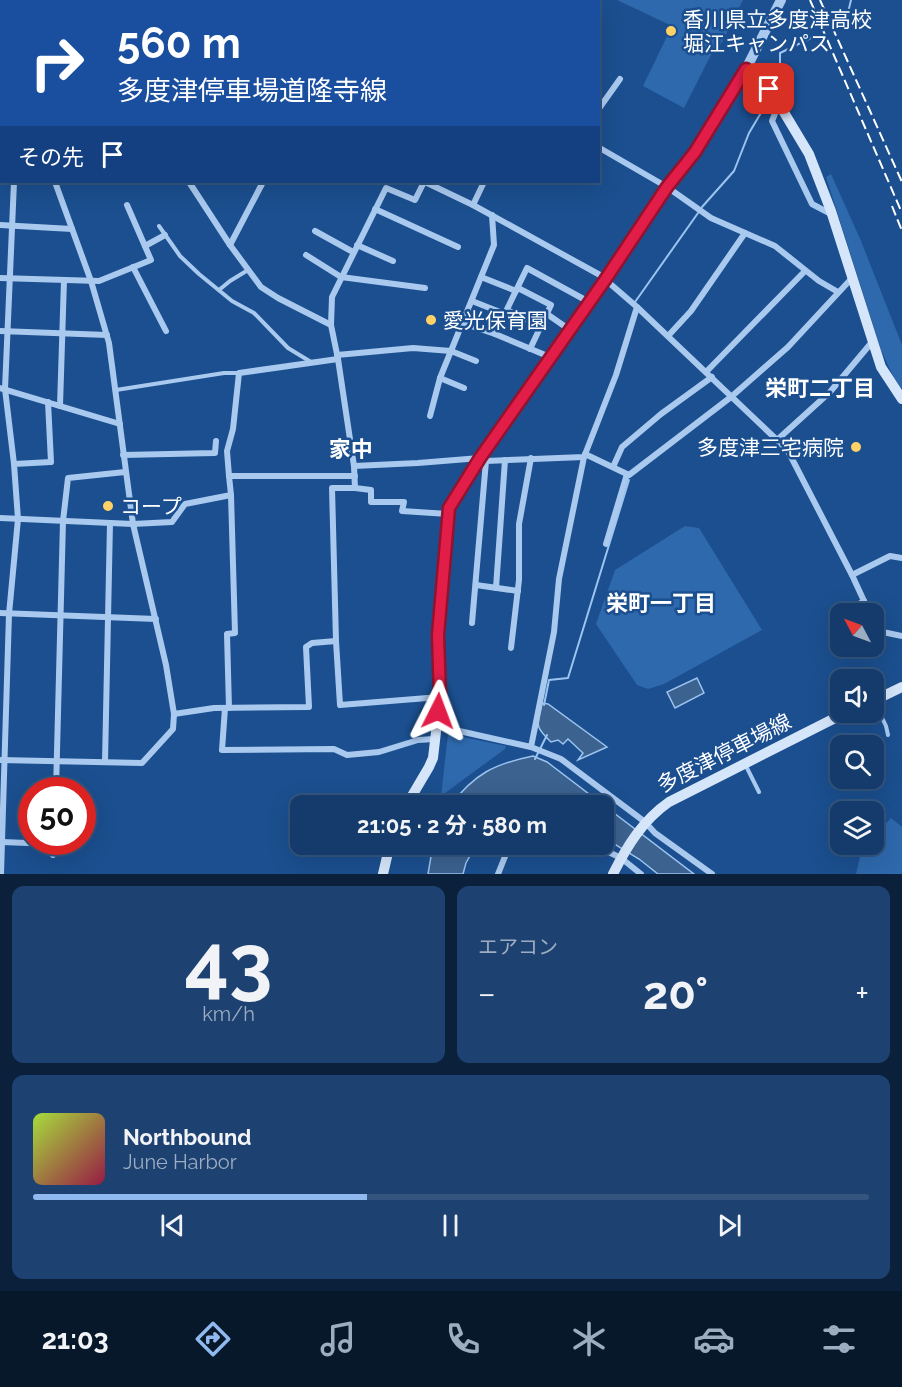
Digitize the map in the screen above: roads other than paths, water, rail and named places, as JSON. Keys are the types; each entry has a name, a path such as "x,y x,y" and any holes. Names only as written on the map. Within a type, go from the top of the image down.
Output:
{"main road":[{"path":"412,795 429,767 437,726 440,697 438,635 449,508 457,492 483,459 667,187 695,152 746,69 760,78 779,104 809,154 832,214 881,367 902,399"},
{"path":"884,695 902,687"},
{"name":"多度津停車場線","path":"613,874 643,825 657,810 830,720"},
{"path":"383,874 387,855"}],"street":[{"path":"746,69 781,0"},
{"path":"600,107 620,79"},
{"path":"779,104 772,121 812,204 832,214"},
{"path":"600,148 667,187 711,218 775,246 805,271 838,292"},
{"path":"1,874 9,614 18,519 14,464 2,388 14,183"},
{"path":"3,760 142,763 173,729 174,714 166,665 133,524 116,390 106,335 91,281 55,183"},
{"path":"190,183 261,286 278,298 331,325"},
{"path":"231,245 262,183"},
{"path":"355,488 354,465 331,325 332,297 386,188 415,200 424,183"},
{"path":"427,183 473,204 600,275 712,377 788,451 852,575 864,601 861,603"},
{"path":"473,204 484,183"},
{"path":"0,278 99,281 152,260 127,205"},
{"path":"375,209 458,247"},
{"path":"430,416 440,378 494,245 492,215"},
{"path":"0,225 72,229"},
{"path":"315,231 353,252"},
{"path":"668,336 691,311 744,233"},
{"path":"145,246 165,235"},
{"path":"357,245 393,261"},
{"path":"306,255 341,277 425,288"},
{"path":"133,267 166,331"},
{"path":"495,334 527,268 589,302"},
{"path":"706,372 805,271"},
{"path":"481,277 517,289 551,305 530,349"},
{"path":"354,465 584,455 629,475 731,397 788,347 852,278"},
{"path":"60,406 64,280"},
{"path":"472,301 541,326"},
{"path":"531,747 554,632 559,579 584,455 616,375 637,307"},
{"path":"547,314 570,330"},
{"path":"462,323 550,357"},
{"path":"4,331 106,335"},
{"path":"777,440 830,392 872,342"},
{"path":"434,739 418,740 379,752 347,755 334,749 222,750 227,708 227,634 235,633 231,495 227,451 233,429 239,373 413,348 451,351 476,361"},
{"path":"613,467 622,447 661,414 712,377"},
{"path":"440,378 464,388"},
{"path":"2,388 120,424"},
{"path":"14,464 51,462 48,402"},
{"path":"123,455 215,453 216,441"},
{"path":"511,648 518,591 519,524 531,458"},
{"path":"472,623 483,459"},
{"path":"496,588 505,460"},
{"path":"57,777 63,521 68,478 125,472"},
{"path":"606,544 627,474"},
{"path":"229,476 355,476"},
{"path":"440,697 340,705 332,488 371,490 371,502 404,502 402,511 448,514"},
{"path":"0,518 133,524 172,522 185,504 231,495"},
{"path":"105,762 110,523"},
{"path":"852,575 890,556 902,558"},
{"path":"476,585 518,591"},
{"path":"0,613 156,619"},
{"path":"884,632 902,636"},
{"path":"174,714 214,708 309,707 306,647 312,643 336,641"},
{"path":"437,726 531,747 561,759 643,825 712,874"},
{"path":"2,842 18,842"},
{"path":"614,852 623,855 641,874"},
{"path":"498,874 506,855"}],"lane":[{"path":"159,226 180,256 199,274 232,301 254,313 288,348 312,363"},
{"path":"219,290 248,270"},
{"path":"116,390 224,373 239,373"},
{"path":"884,722 888,735"},
{"path":"745,763 759,792"}],"waterway":[{"path":"840,25 846,21 851,0"},
{"path":"780,72 780,53 813,37"},
{"path":"702,207 734,171 749,133 765,106"},
{"path":"635,302 698,213"},
{"path":"544,705 549,680 568,678 629,480"},
{"path":"535,759 547,735"}],"railway":[{"path":"810,0 902,213"},
{"path":"820,0 902,182"},
{"path":"892,206 902,231"}],"place":[{"name":"香川県立多度津高校 堀江キャンパス","path":"671,31"},
{"name":"愛光保育園","path":"431,320"},
{"name":"多度津三宅病院","path":"856,447"},
{"name":"コープ","path":"108,506"}],"district":[{"name":"栄町二丁目","path":"820,388"},
{"name":"家中","path":"351,449"},
{"name":"栄町一丁目","path":"661,603"}]}
